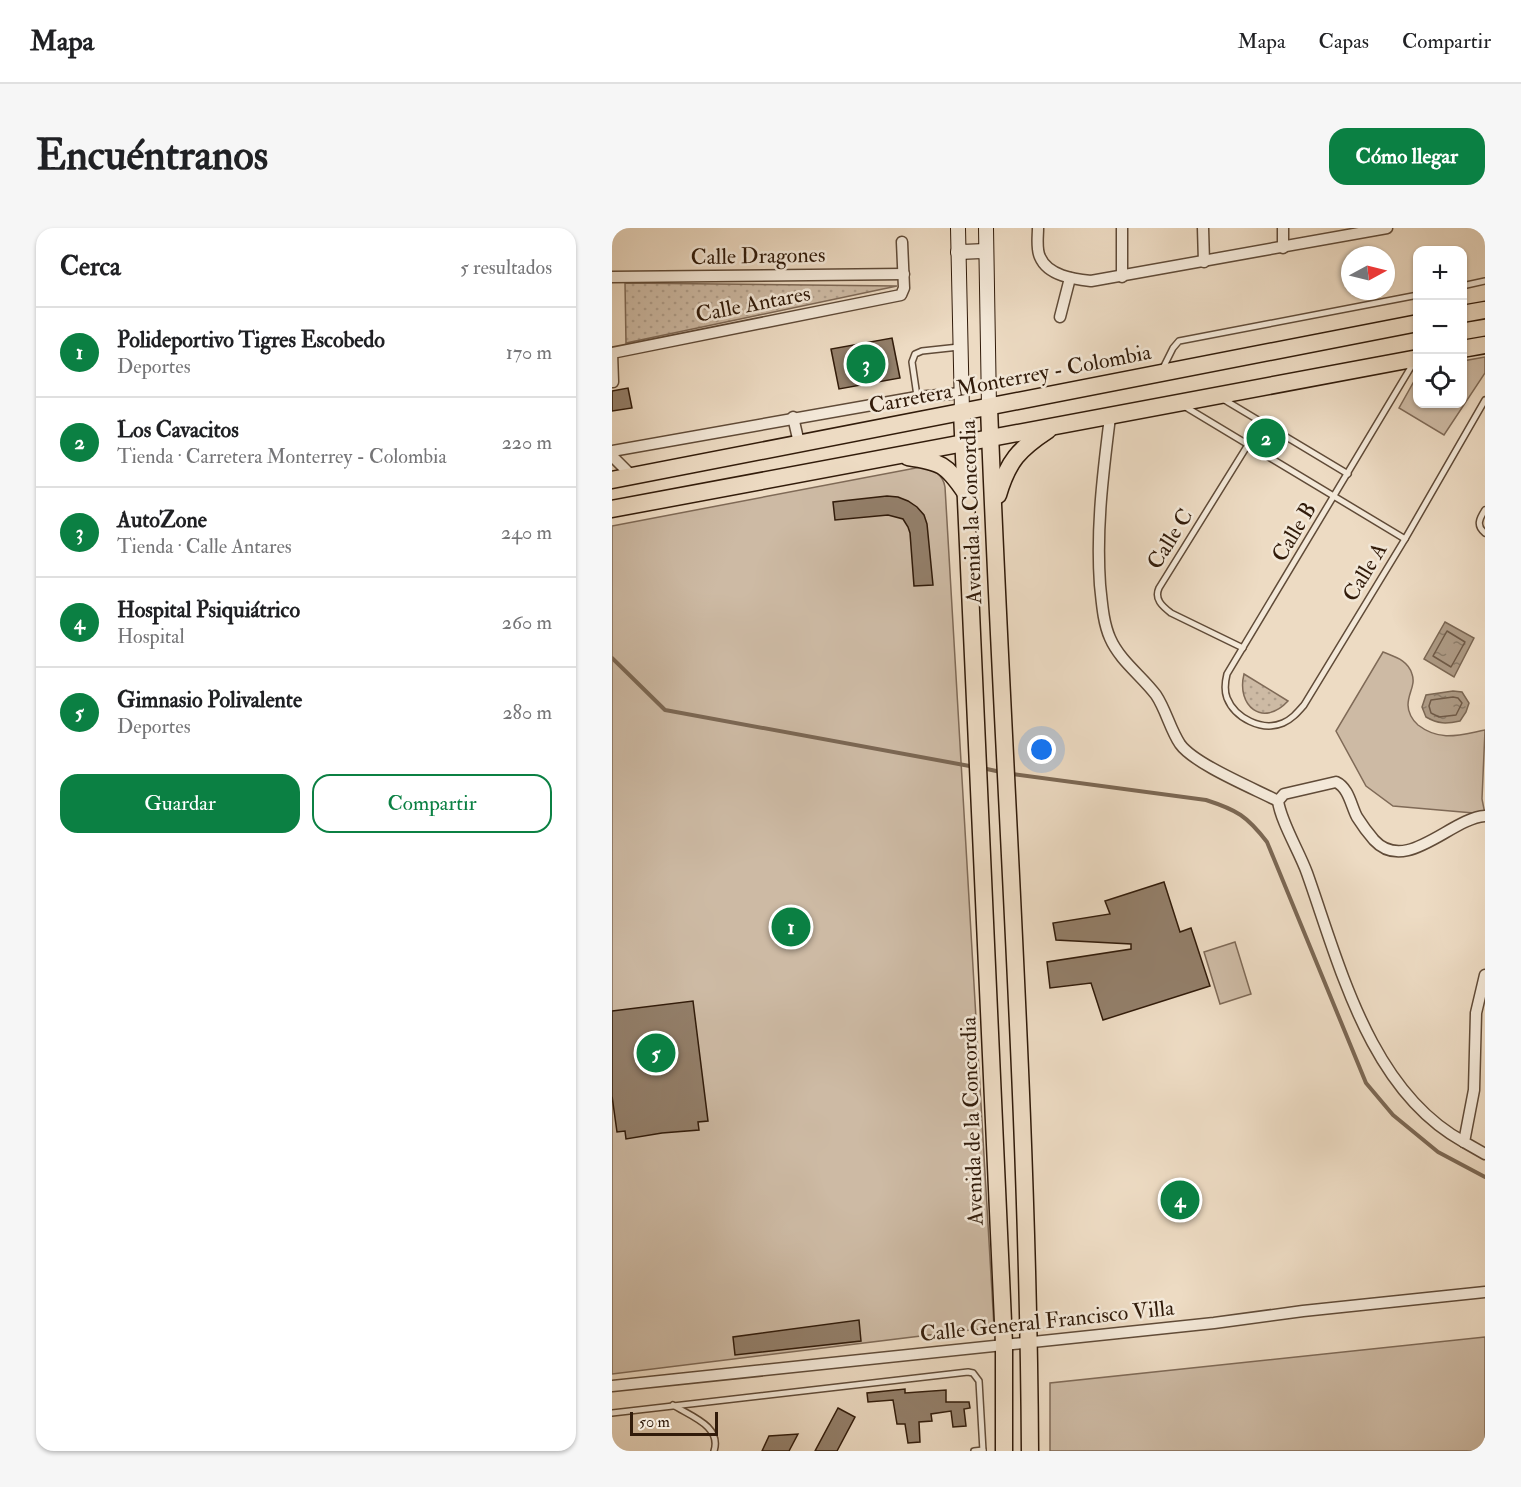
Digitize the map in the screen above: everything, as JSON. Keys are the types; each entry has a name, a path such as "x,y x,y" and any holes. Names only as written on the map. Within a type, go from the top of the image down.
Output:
{"main road":[{"name":"Avenida la Concordia","path":"958,228 959,347 980,790"},
{"name":"Avenida la Concordia","path":"986,228 990,437 1029,1342"},
{"path":"958,252 986,251"},
{"path":"1467,313 1485,310"},
{"name":"Carretera Monterrey - Colombia","path":"612,480 1413,324"},
{"path":"1467,348 1485,345"},
{"path":"612,509 1413,359"},
{"path":"993,510 1004,474 1015,456 1027,444 1054,427"},
{"path":"896,455 939,464 953,474 966,493"},
{"name":"Avenida de la Concordia","path":"980,790 1004,1344 1004,1451"},
{"path":"1029,1342 1030,1451"}],"street":[{"path":"1038,228 1038,252 1043,263 1055,272 1071,278 1091,281 1387,228"},
{"path":"1122,228 1122,277"},
{"path":"1203,228 1204,262"},
{"path":"1283,228 1283,248"},
{"path":"902,242 904,274"},
{"name":"Calle Dragones","path":"612,277 904,274"},
{"name":"Calle Antares","path":"612,353 901,295 904,288 904,274"},
{"path":"1060,317 1071,278"},
{"path":"612,353 613,382"},
{"path":"612,451 793,417 917,397 961,393"},
{"path":"793,417 798,443"},
{"path":"1110,417 1099,510 1098,553 1102,610 1110,639 1125,661 1162,704 1181,745 1187,752 1194,758 1278,801 1305,868 1330,944 1370,1038 1396,1081 1423,1112 1443,1131 1485,1154"},
{"path":"612,456 632,476"},
{"path":"1278,801 1284,794 1336,782 1344,789 1359,820 1372,837 1380,846 1395,851 1417,848 1470,818 1485,816"},
{"path":"1464,1142 1474,1090 1476,1013 1485,975"},
{"name":"Calle General Francisco Villa","path":"612,1386 1214,1323 1357,1304 1485,1292"}],"lane":[{"path":"1467,285 1485,281"},
{"path":"1161,373 1179,341 1413,296"},
{"path":"917,397 912,362 915,354 922,351 959,347"},
{"name":"Calle B","path":"1249,721 1230,705 1226,696 1227,674 1413,365"},
{"path":"1218,396 1348,474"},
{"name":"Calle A","path":"1249,721 1267,726 1280,725 1293,718 1304,705 1405,539 1485,400"},
{"path":"1180,403 1405,539"},
{"name":"Calle C","path":"1242,648 1171,613 1161,605 1157,594 1249,443"},
{"path":"1485,510 1479,522 1485,533"},
{"path":"612,1413 968,1372 973,1373 979,1381 983,1450 974,1451"},
{"path":"671,1405 711,1429 716,1442 714,1451"}],"shaded area":[{"path":"625,283 897,286 626,343"},
{"path":"1485,357 1485,373 1467,400 1467,360"},
{"path":"1413,383 1413,408 1462,408 1444,435 1399,408"},
{"path":"921,467 937,473 945,487 994,1327 612,1374 612,526"},
{"path":"1383,652 1400,660 1410,669 1413,682 1408,708 1418,725 1434,734 1450,736 1485,730 1482,799 1485,814 1393,806 1366,786 1336,731"},
{"path":"1244,674 1288,701 1279,709 1269,713 1254,710 1244,696"},
{"path":"1235,942 1251,994 1220,1004 1204,952"},
{"path":"1485,1337 1485,1451 1050,1451 1050,1383"}],"water":[{"path":"1445,622 1474,638 1454,677 1424,659"},
{"path":"1462,692 1469,703 1460,721 1442,723 1426,717 1422,707 1426,695"}],"building":[{"path":"892,338 900,378 839,389 831,349"},
{"path":"628,388 632,408 612,411 612,391"},
{"path":"887,496 908,501 924,515 927,524 933,585 914,586 910,533 903,519 888,515 835,520 833,502"},
{"path":"1164,882 1180,932 1191,928 1210,986 1103,1020 1091,983 1050,988 1047,962 1131,949 1131,944 1056,940 1053,923 1110,914 1105,901"},
{"path":"693,1001 708,1121 698,1122 699,1130 626,1139 625,1131 617,1132 612,1096 612,1011"},
{"path":"859,1320 861,1341 735,1355 733,1337"},
{"path":"905,1389 905,1393 946,1390 946,1402 969,1402 970,1408 964,1409 966,1426 953,1427 951,1411 931,1414 932,1421 919,1422 920,1442 908,1443 905,1424 897,1424 893,1400 868,1402 867,1393"},
{"path":"838,1408 855,1417 837,1451 815,1451"},
{"path":"798,1434 789,1451 762,1451 769,1436"}],"waterway":[{"path":"612,658 665,710 975,767"},
{"path":"982,768 1001,772"},
{"path":"1012,774 1206,800 1226,807 1247,820 1267,842 1366,1083 1393,1115 1438,1152 1485,1177"}],"place":[{"name":"AutoZone","path":"866,364"},
{"name":"Los Cavacitos","path":"1266,438"},
{"name":"Polideportivo Tigres Escobedo","path":"791,927"},
{"name":"Gimnasio Polivalente","path":"656,1053"},
{"name":"Hospital Psiquiátrico","path":"1180,1200"}]}
